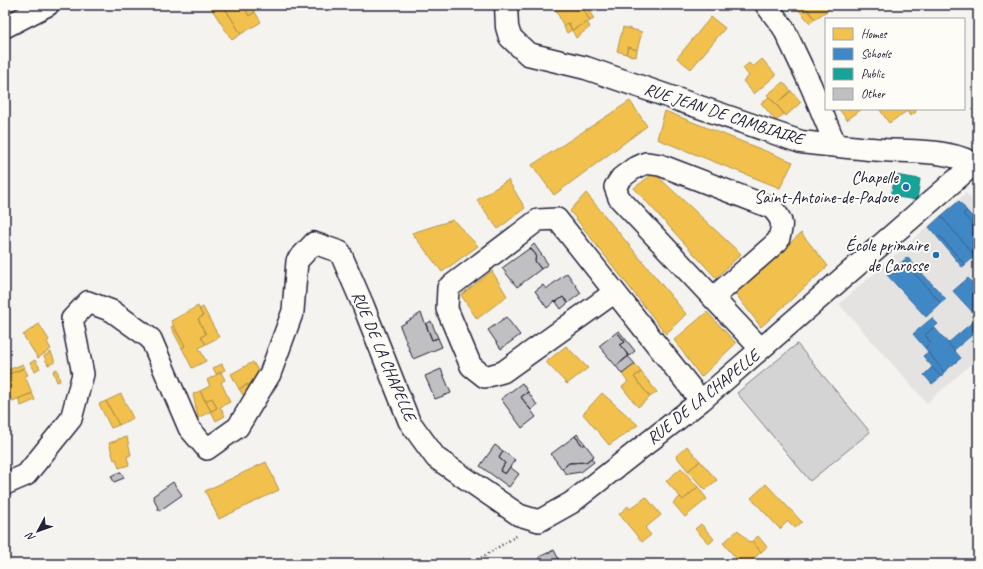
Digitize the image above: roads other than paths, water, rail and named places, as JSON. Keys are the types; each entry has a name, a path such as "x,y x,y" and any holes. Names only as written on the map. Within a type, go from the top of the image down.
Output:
{"main road":[{"name":"RUE JEAN DE CAMBIAIRE","path":"506,5 507,27 510,37 528,54 586,68 801,142 941,154 958,158 976,166"}],"street":[{"path":"5,27 48,5"},
{"path":"766,5 783,27 811,86 836,146"},
{"path":"713,298 778,241 782,229 780,216 772,208 660,166 646,163 633,169 621,178 615,187 619,198 713,298 762,349"},
{"name":"RUE DE LA CHAPELLE","path":"5,484 26,475 71,419 83,374 72,319 88,302 112,310 151,339 189,428 207,449 238,427 270,374 292,311 297,261 314,243 340,252 363,305 409,421 436,458 519,515 540,521 571,503 702,400 976,166"},
{"path":"615,292 503,372 485,377 471,366 447,309 448,288 538,220 557,219 615,292 694,392 702,400"}],"place":[{"name":"Chapelle Saint-Antoine-de-Padoue","path":"906,187"},
{"name":"École primaire de Carosse","path":"936,255"}]}
